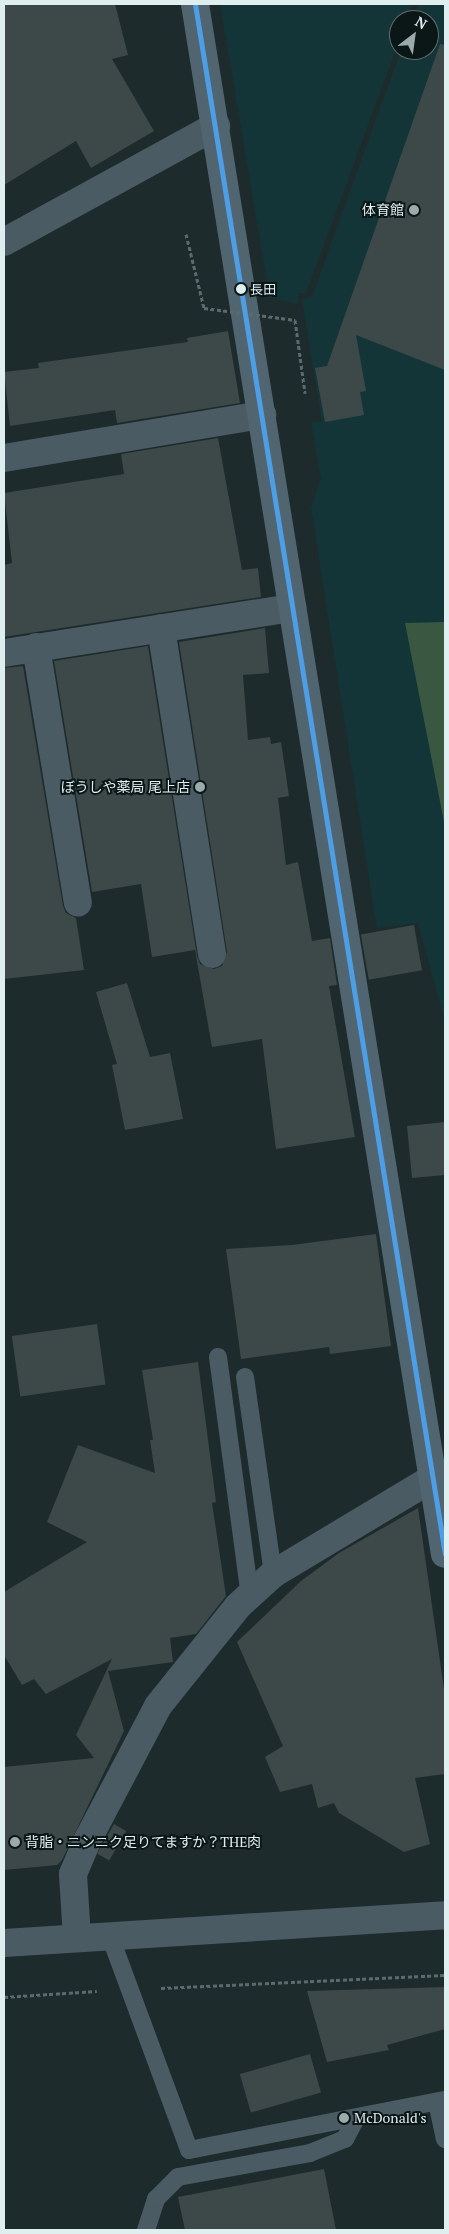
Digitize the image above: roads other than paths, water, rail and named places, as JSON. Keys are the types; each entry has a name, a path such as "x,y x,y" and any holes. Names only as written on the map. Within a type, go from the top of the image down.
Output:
{"main road":[{"path":"195,4 445,1554"}],"street":[{"path":"4,242 216,126"},
{"path":"4,458 262,414"},
{"path":"4,653 293,608"},
{"path":"161,628 212,954"},
{"path":"36,647 78,903"},
{"path":"77,1938 73,1874 88,1838 158,1706 238,1606 273,1574 433,1478"},
{"path":"4,1943 445,1915"}],"lane":[{"path":"218,1357 250,1597"},
{"path":"244,1377 273,1574"},
{"path":"110,1936 189,2150 441,2101 445,2140"},
{"path":"146,2230 156,2199 178,2177 310,2153 345,2138 356,2118"}],"place":[{"name":"体育館","path":"414,210"},
{"name":"長田","path":"241,289"},
{"name":"ぼうしや薬局 尾上店","path":"200,787"},
{"name":"背脂・ニンニク足りてますか？THE肉","path":"15,1842"},
{"name":"McDonald's","path":"344,2118"}]}
